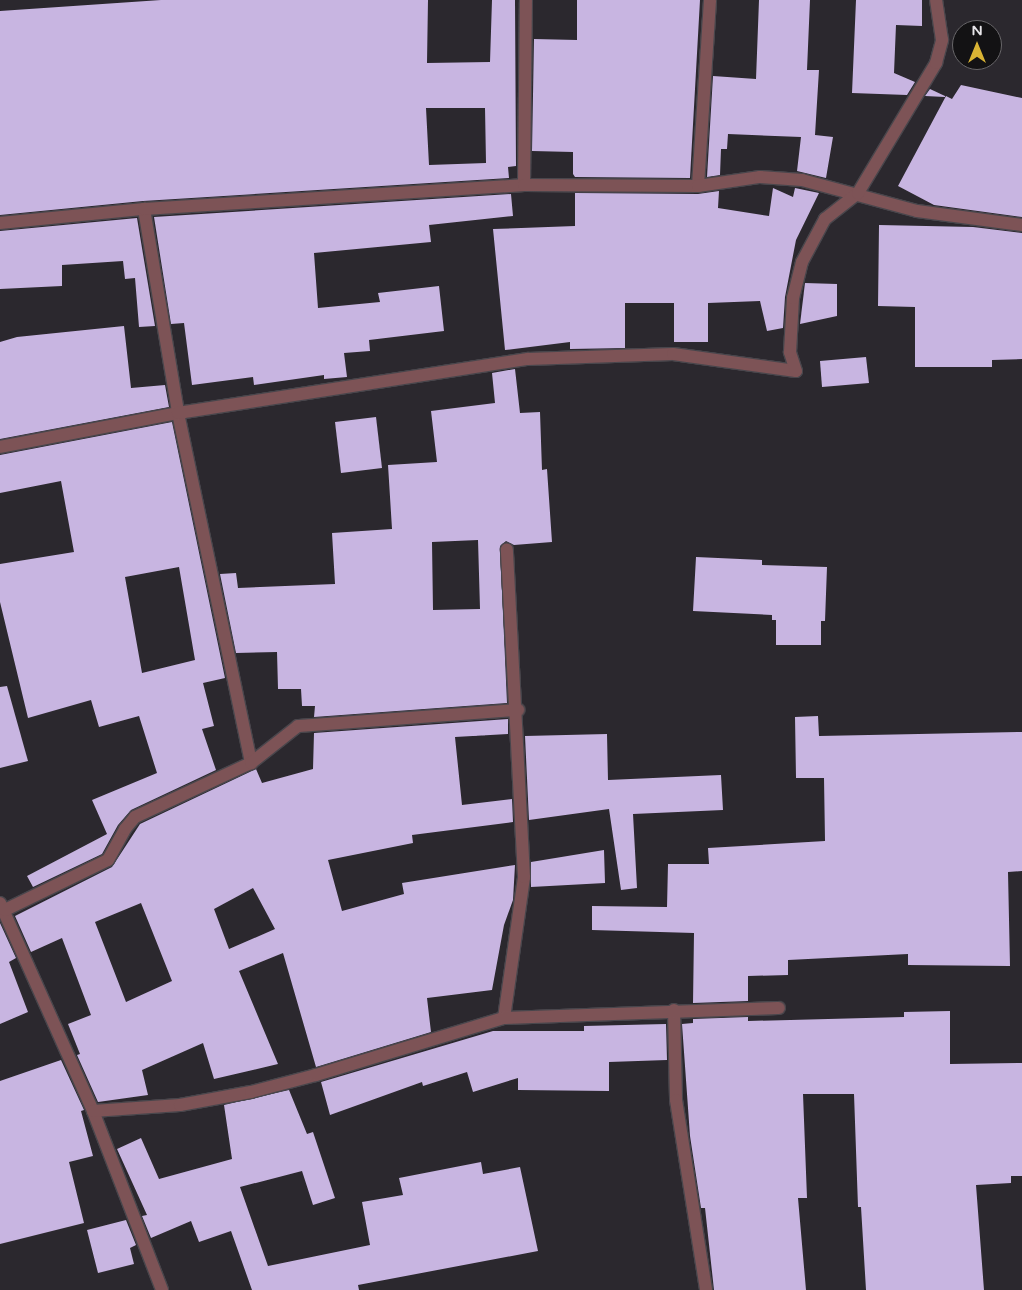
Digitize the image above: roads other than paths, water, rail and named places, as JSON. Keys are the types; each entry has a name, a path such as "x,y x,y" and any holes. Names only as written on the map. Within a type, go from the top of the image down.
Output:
{"street":[{"path":"524,185 526,0"},
{"path":"698,186 710,0"},
{"path":"0,448 178,413 528,358 673,354 796,371 790,352 793,298 802,262 825,219 858,193 936,63 942,40 936,0"},
{"path":"0,223 144,210 524,185 698,186 760,177 802,180 858,193 917,211 1022,225"},
{"path":"144,210 178,413 251,763"},
{"path":"504,1018 524,878 518,710 507,549"},
{"path":"162,1290 93,1111 2,907 108,860 125,829 136,817 251,763 298,726 518,710"},
{"path":"93,1111 180,1105 251,1092 504,1018 674,1010 779,1008"},
{"path":"674,1010 676,1100 706,1290"}]}
